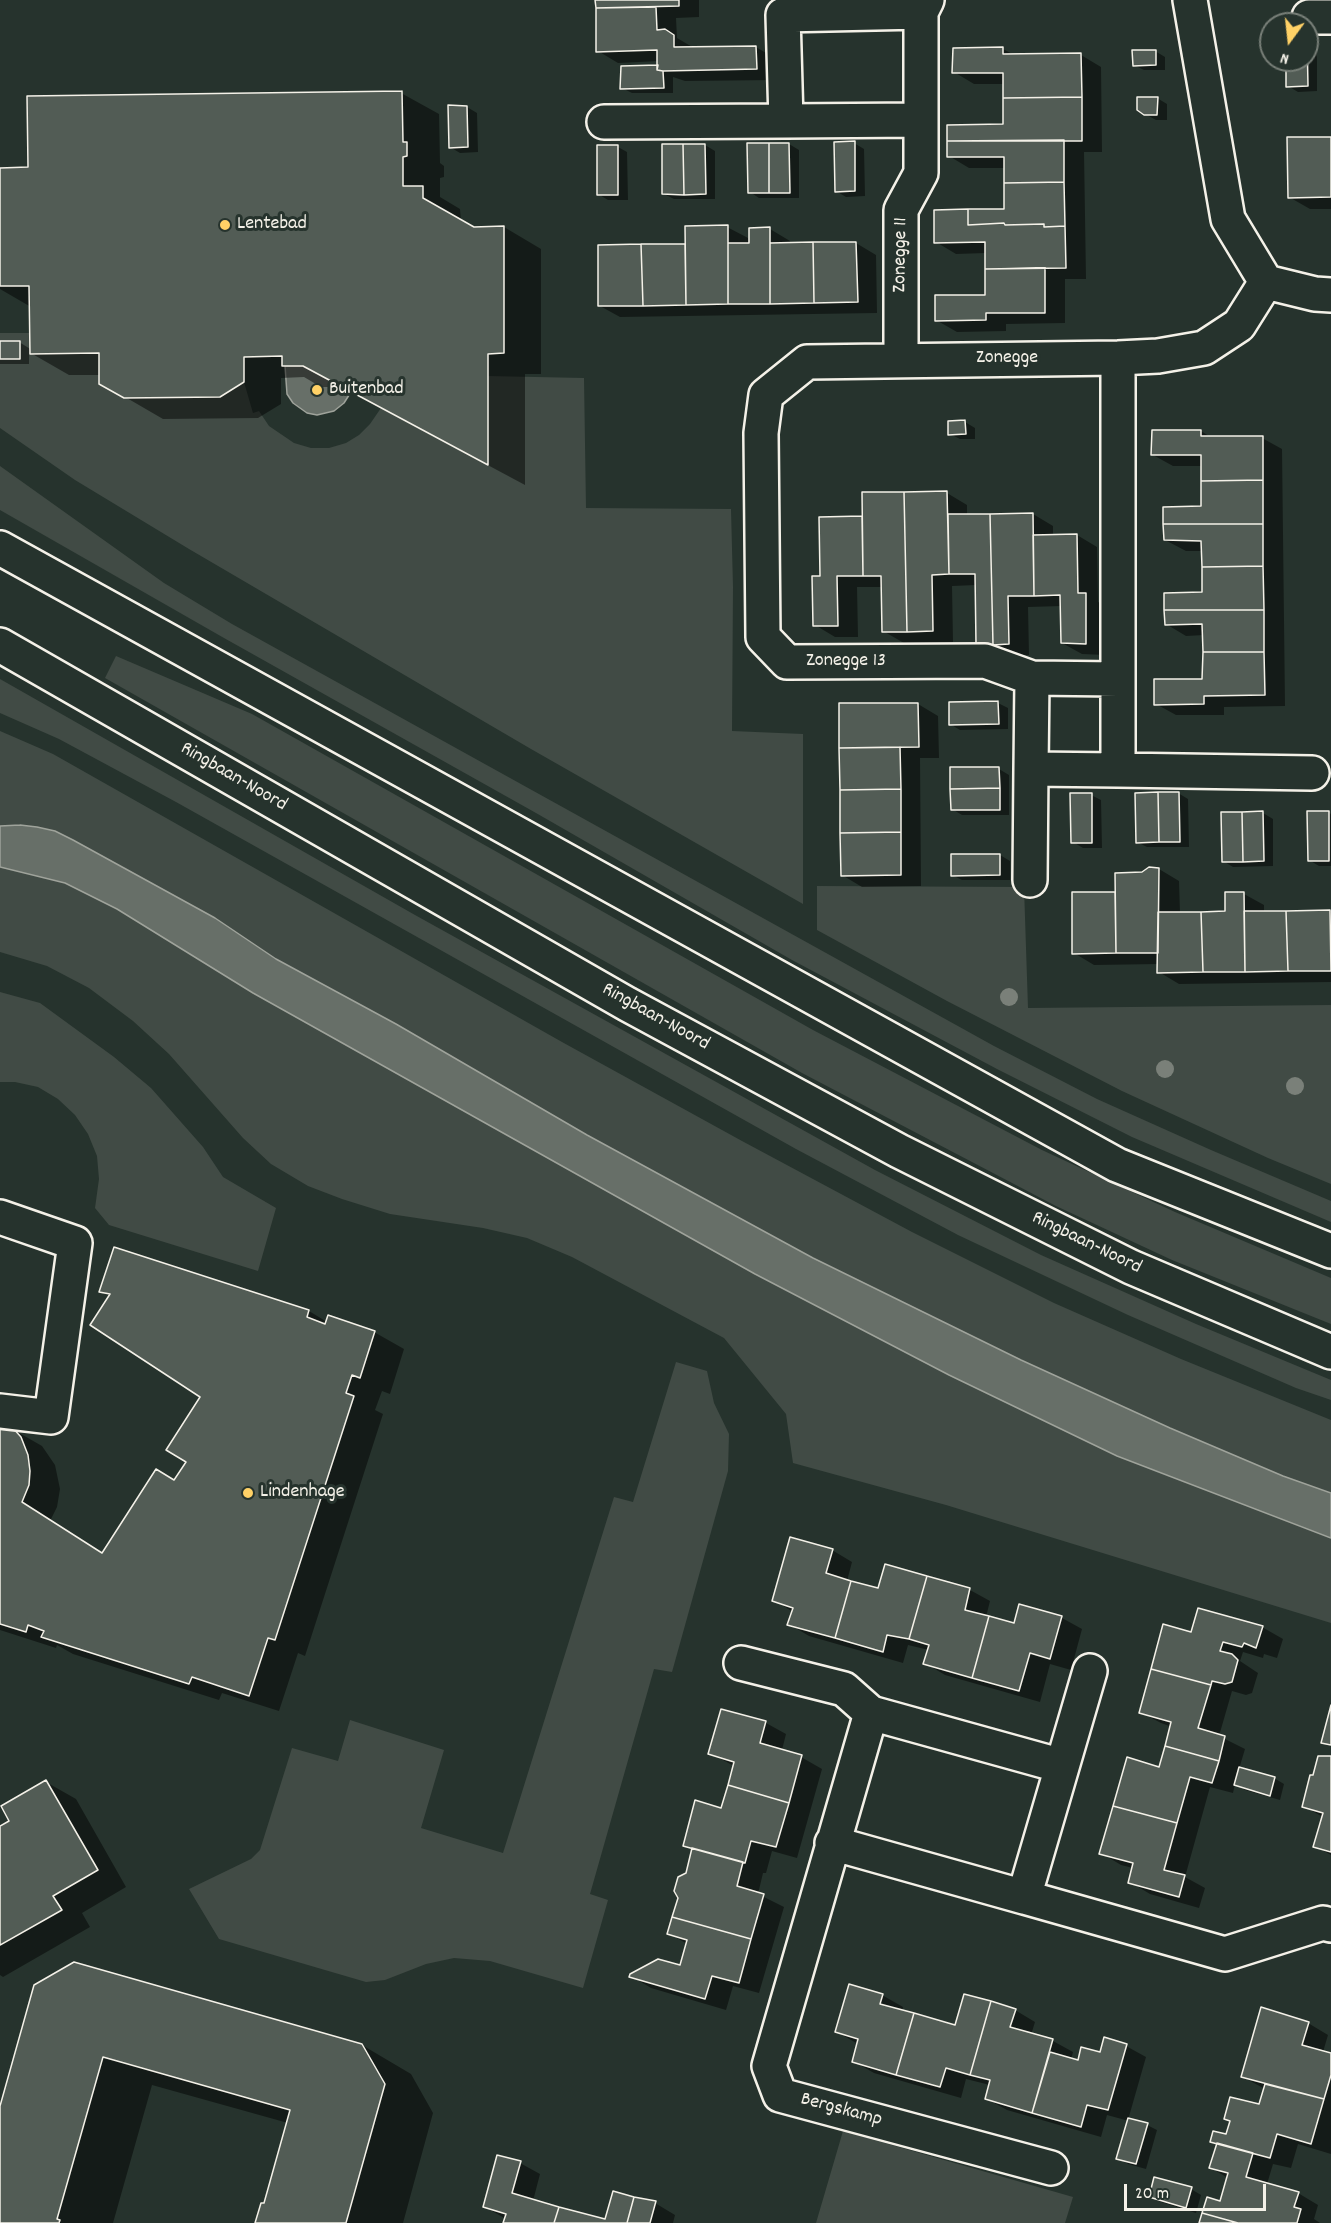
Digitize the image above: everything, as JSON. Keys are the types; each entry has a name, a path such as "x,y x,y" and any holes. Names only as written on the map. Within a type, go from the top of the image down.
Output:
{"street":[{"path":"1190,0 1228,219 1266,282 1315,294 1331,295"},
{"name":"Zonegge 11","path":"786,120 781,8 924,6 921,173 901,210 901,360"},
{"path":"604,122 921,120"},
{"name":"Zonegge","path":"761,433 766,395 807,362 1118,358 1158,356 1204,348 1239,325 1266,282"},
{"path":"1118,358 1118,770"},
{"name":"Zonegge 13","path":"761,433 764,637 787,662 984,662 1032,678 1118,679"},
{"path":"0,548 1117,1165 1331,1251"},
{"name":"Ringbaan-Noord","path":"0,645 627,1004 899,1151 1131,1267 1331,1352"},
{"path":"1030,880 1032,678"},
{"path":"1031,769 1312,773"},
{"path":"0,1217 75,1243 51,1417 0,1411"},
{"path":"741,1663 844,1689 871,1713 1062,1766"},
{"path":"1024,1897 1090,1671"},
{"name":"Bergskamp","path":"871,1713 769,2066 780,2095 1051,2169"},
{"path":"832,1843 1225,1954 1323,1923 1331,1925"}],"shaded area":[{"path":"0,333 30,333 31,354 99,353 99,384 124,398 220,397 244,382 253,413 259,411 269,426 294,443 311,448 329,448 346,443 370,424 381,408 487,465 488,376 584,378 586,508 731,509 732,731 803,734 803,904 531,749 189,549 75,480 0,428"},
{"name":"Buitenbad","path":"285,366 303,366 351,392 344,403 334,411 317,415 307,413 293,403 287,394"},
{"path":"0,466 164,583 232,624 994,1046 1097,1099 1331,1201 1331,1222 1132,1137 997,1069 792,960 224,638 0,510"},
{"path":"116,656 252,714 813,1030 1042,1150 1175,1212 1331,1278 1331,1324 1172,1260 1056,1206 802,1073 105,678"},
{"path":"0,679 415,915 875,1170 1041,1255 1196,1324 1331,1380 1331,1400 1296,1388 1128,1315 958,1235 796,1149 176,802 59,739 0,713"},
{"path":"0,731 53,754 562,1042 912,1232 1054,1303 1181,1359 1331,1420 1331,1623 946,1505 793,1463 786,1414 724,1338 572,1257 527,1238 483,1228 390,1214 308,1186 271,1164 243,1138 169,1054 133,1021 89,988 47,966 0,952"},
{"path":"20,825 55,831 73,840 215,918 276,959 396,1024 587,1135 813,1258 1021,1360 1170,1428 1283,1476 1331,1493 1331,1538 1117,1456 949,1375 755,1274 253,993 117,909 65,883 0,867 0,826"},
{"path":"817,886 1024,887 1028,1008 1331,1005 1331,1184 1268,1158 1122,1091 947,1001 817,930"},
{"path":"0,992 40,1003 114,1057 151,1088 203,1147 223,1177 276,1208 258,1271 109,1225 95,1208 99,1179 97,1156 88,1134 75,1115 58,1099 38,1087 15,1082 0,1082"},
{"path":"676,1362 707,1371 714,1403 729,1434 728,1471 672,1672 654,1669 590,1894 608,1900 583,1988 490,1961 454,1958 426,1964 385,1980 366,1982 219,1939 189,1889 251,1859 260,1850 292,1748 338,1761 350,1720 444,1750 421,1828 503,1853 614,1497 633,1502"},
{"path":"843,2131 1073,2197 1065,2223 816,2223"}],"building":[{"path":"595,0 679,0 679,6 596,8"},
{"path":"656,7 657,30 665,29 674,35 674,47 756,46 757,69 663,71 657,70 657,50 596,52 596,8"},
{"path":"1003,47 1003,54 1081,53 1082,97 1003,98 1003,73 952,73 953,48"},
{"path":"1132,50 1156,50 1156,65 1133,66"},
{"path":"658,65 657,70 663,71 664,88 620,89 621,66"},
{"path":"1286,72 1308,72 1308,86 1286,87"},
{"path":"402,91 403,142 407,142 407,156 403,157 403,186 423,186 423,198 474,227 504,226 504,353 488,354 488,465 303,366 282,366 282,356 244,357 244,382 220,397 124,398 99,384 99,353 30,354 29,286 0,286 0,168 28,167 27,96"},
{"path":"1082,97 1082,141 947,141 947,125 1003,124 1003,98"},
{"path":"1137,97 1158,97 1157,115 1144,115 1137,110"},
{"path":"448,105 467,106 468,147 449,148"},
{"path":"1287,137 1331,137 1331,197 1288,198"},
{"path":"1064,140 1064,182 1004,183 1004,157 947,157 947,141"},
{"path":"855,141 855,191 835,192 834,142"},
{"path":"747,143 769,143 769,193 748,193"},
{"path":"769,143 789,143 790,193 769,193"},
{"path":"662,144 683,144 684,195 662,194"},
{"path":"683,144 705,144 706,194 684,195"},
{"path":"597,145 618,145 618,195 597,195"},
{"path":"1064,182 1065,226 1044,227 1044,224 1005,225 1004,223 968,225 968,209 1004,209 1004,183"},
{"path":"968,209 968,225 1004,223 1005,225 1044,224 1044,227 1065,226 1066,268 985,269 985,242 934,243 934,210"},
{"path":"728,225 728,304 686,305 685,226"},
{"path":"770,227 770,304 728,304 728,243 749,243 749,228"},
{"path":"813,242 856,242 858,302 814,303"},
{"path":"813,242 814,303 770,304 770,243"},
{"path":"641,244 643,306 598,306 598,245"},
{"path":"641,244 685,244 686,305 643,306"},
{"path":"1045,268 1045,313 986,313 986,320 935,321 935,295 985,295 985,269"},
{"path":"0,341 20,341 20,359 0,359"},
{"path":"965,420 966,434 948,435 948,421"},
{"path":"1152,430 1201,430 1201,436 1263,436 1263,480 1201,481 1201,455 1151,455"},
{"path":"1263,480 1263,524 1163,524 1163,507 1201,506 1201,481"},
{"path":"947,491 949,574 932,575 933,631 907,632 904,492"},
{"path":"862,492 904,492 907,632 882,632 881,576 863,576"},
{"path":"1033,513 1034,596 1008,596 1009,644 993,645 990,514"},
{"path":"948,514 990,514 993,645 976,644 975,574 949,574"},
{"path":"862,516 863,576 837,576 838,626 813,626 812,576 820,576 819,517"},
{"path":"1163,524 1263,524 1263,566 1202,567 1201,541 1164,540"},
{"path":"1077,534 1078,593 1086,593 1086,644 1061,643 1060,595 1034,596 1033,535"},
{"path":"1263,566 1264,610 1164,610 1164,593 1202,592 1202,567"},
{"path":"1164,610 1264,610 1264,652 1203,652 1202,624 1165,625"},
{"path":"1203,652 1264,652 1265,695 1204,696 1204,704 1154,705 1154,679 1202,679"},
{"path":"998,701 999,724 949,725 949,702"},
{"path":"839,703 918,703 919,747 839,748"},
{"path":"900,747 901,789 840,790 839,748"},
{"path":"950,767 999,767 1000,788 950,789"},
{"path":"1000,788 1000,810 951,810 950,789"},
{"path":"901,789 901,832 840,833 840,790"},
{"path":"1158,792 1179,792 1180,842 1159,842"},
{"path":"1158,792 1159,842 1136,843 1135,793"},
{"path":"1070,793 1092,793 1092,843 1071,843"},
{"path":"1263,811 1264,861 1243,862 1242,812"},
{"path":"1307,811 1329,811 1329,861 1308,861"},
{"path":"1221,812 1242,812 1243,862 1222,862"},
{"path":"901,832 901,875 841,876 840,833"},
{"path":"951,854 1000,854 1000,875 951,876"},
{"path":"1149,867 1159,868 1158,953 1116,953 1115,873 1142,872"},
{"path":"1072,892 1115,892 1116,953 1072,954"},
{"path":"1225,892 1244,892 1245,972 1203,972 1201,912 1225,911"},
{"path":"1330,910 1331,971 1288,971 1286,911"},
{"path":"1244,911 1286,911 1288,971 1245,972"},
{"path":"1158,912 1201,912 1203,972 1157,973"},
{"path":"114,1247 309,1310 307,1317 325,1324 328,1315 375,1331 360,1378 352,1375 346,1393 354,1396 275,1640 268,1638 249,1696 192,1677 189,1684 41,1637 44,1631 28,1625 26,1632 0,1624 0,1418 21,1437 28,1455 29,1485 22,1502 102,1553 156,1469 174,1480 186,1462 166,1450 200,1397 90,1325 110,1294 99,1292"},
{"path":"790,1537 833,1549 826,1573 851,1581 835,1638 787,1625 793,1608 772,1601"},
{"path":"885,1564 927,1576 909,1639 887,1635 883,1652 835,1638 851,1581 878,1588"},
{"path":"927,1576 970,1588 965,1610 989,1616 972,1678 923,1664 929,1645 909,1639"},
{"path":"1019,1604 1062,1616 1050,1659 1030,1653 1019,1691 972,1678 989,1616 1014,1623"},
{"path":"1198,1608 1263,1626 1256,1648 1244,1643 1242,1647 1223,1642 1220,1651 1232,1654 1238,1660 1232,1682 1225,1684 1212,1681 1211,1685 1151,1669 1163,1624 1191,1632"},
{"path":"1151,1669 1211,1685 1198,1728 1225,1736 1219,1761 1165,1746 1171,1722 1139,1713"},
{"path":"1331,1705 1331,1745 1321,1743"},
{"path":"721,1709 766,1721 760,1743 802,1755 789,1803 728,1785 734,1762 708,1754"},
{"path":"1165,1746 1219,1761 1212,1783 1190,1777 1177,1823 1113,1806 1127,1757 1159,1767"},
{"path":"1318,1756 1331,1756 1331,1852 1313,1847 1323,1813 1302,1807 1310,1775 1313,1775"},
{"path":"1239,1767 1275,1777 1270,1796 1234,1785"},
{"path":"46,1780 98,1870 53,1896 62,1910 0,1945 0,1826 9,1821 1,1806"},
{"path":"728,1785 789,1803 776,1847 751,1841 745,1863 683,1846 695,1800 721,1808"},
{"path":"1113,1806 1177,1823 1164,1870 1185,1875 1179,1897 1128,1883 1133,1863 1099,1854"},
{"path":"692,1848 743,1862 737,1886 764,1894 751,1939 672,1917 678,1898 674,1891 678,1877 686,1873"},
{"path":"672,1917 751,1939 739,1983 712,1976 705,1999 629,1977 630,1974 658,1959 680,1965 687,1940 667,1934"},
{"path":"74,1962 362,2044 385,2084 346,2223 255,2223 261,2203 264,2203 290,2110 103,2057 57,2219 60,2220 59,2223 0,2223 0,2106 34,1985"},
{"path":"849,1984 883,1994 880,2004 914,2013 896,2075 852,2062 858,2039 835,2032"},
{"path":"964,1994 991,2001 970,2075 946,2068 940,2087 896,2075 914,2013 955,2025"},
{"path":"991,2001 1016,2009 1010,2027 1053,2039 1032,2113 985,2099 990,2080 970,2075"},
{"path":"1261,2007 1309,2022 1302,2045 1331,2053 1331,2075 1324,2099 1241,2077"},
{"path":"1104,2037 1127,2044 1108,2110 1087,2105 1081,2127 1032,2113 1050,2052 1078,2060 1081,2047 1100,2052"},
{"path":"1265,2084 1324,2099 1311,2144 1277,2134 1270,2158 1210,2142 1213,2131 1226,2134 1230,2121 1224,2119 1230,2097 1259,2104"},
{"path":"1128,2118 1148,2123 1136,2164 1116,2159"},
{"path":"1217,2143 1253,2153 1246,2177 1299,2192 1294,2207 1301,2209 1297,2223 1238,2223 1202,2213 1207,2197 1220,2201 1228,2173 1209,2168"},
{"path":"497,2155 521,2161 512,2193 559,2207 554,2223 503,2223 506,2214 483,2207"},
{"path":"1154,2177 1192,2187 1186,2208 1149,2197"},
{"path":"613,2191 634,2197 627,2223 554,2223 559,2207 605,2219"},
{"path":"634,2197 656,2201 650,2223 627,2223"},
{"path":"1202,2213 1238,2223 1199,2223"}],"place":[{"name":"Lentebad","path":"225,225"},
{"name":"Buitenbad","path":"317,390"},
{"name":"Lindenhage","path":"248,1493"}]}
